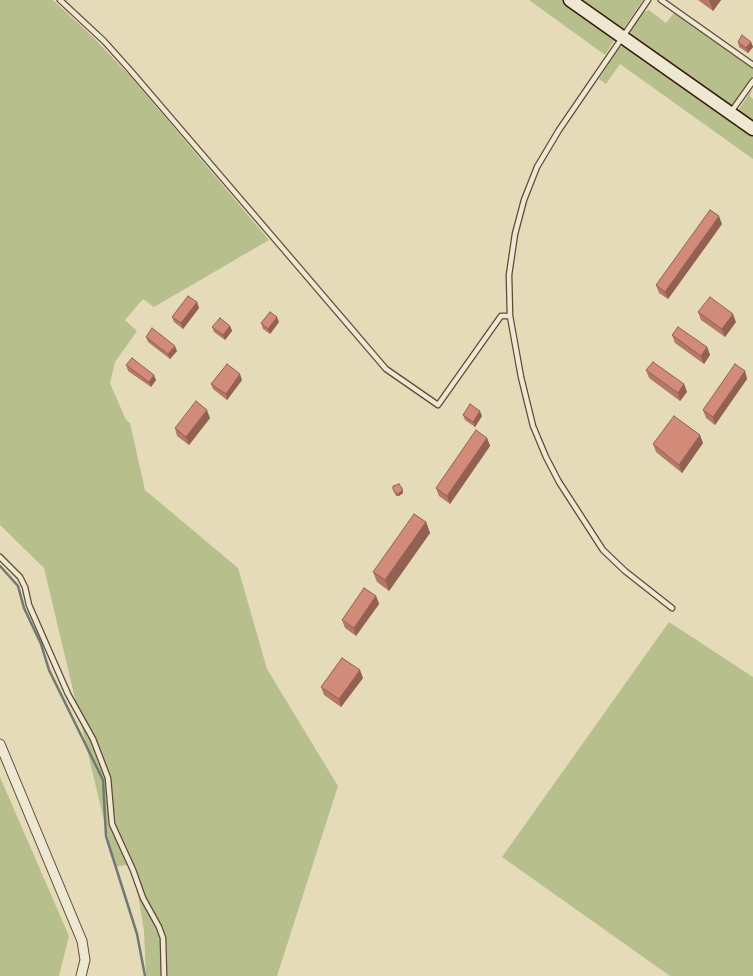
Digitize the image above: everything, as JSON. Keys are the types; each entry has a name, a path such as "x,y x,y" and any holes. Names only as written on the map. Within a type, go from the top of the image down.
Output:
{"street":[{"path":"570,0 753,129"},
{"path":"0,744 82,941 85,960 81,976"}],"lane":[{"path":"60,0 104,41 130,70 386,370 438,405 502,316 510,316"},
{"path":"648,0 559,130 537,167 524,200 515,234 509,275 510,316 521,377 533,426 559,482 603,550 624,571 672,608"},
{"path":"660,0 753,65"},
{"path":"730,113 753,81"},
{"path":"0,557 20,577 25,587 29,606 68,694 93,739 108,778 112,824 133,870 143,898 160,927 164,938 164,976"}],"green space":[{"path":"0,0 53,0 93,37 131,77 269,240 154,307 143,299 125,320 137,331 115,362 110,383 126,420 130,423 145,490 238,568 267,669 338,786 277,976 146,976 144,931 133,864 115,867 44,568 0,525"},
{"path":"529,0 565,0 614,36 615,39 605,55"},
{"path":"578,0 643,0 624,28 620,29"},
{"path":"649,10 666,23 674,13 753,68 753,76 732,105 729,106 631,38 630,31 644,12"},
{"path":"625,44 753,133 753,159 620,64 606,84 599,79 619,48"},
{"path":"753,87 750,96 753,99 753,124 738,111"},
{"path":"669,622 753,677 753,976 670,976 502,857"},
{"path":"0,777 69,936 59,976 0,976"}],"building":[{"path":"742,35 751,42 746,48 738,42"},
{"path":"710,210 719,216 665,292 656,285"},
{"path":"188,296 197,302 181,323 172,317"},
{"path":"710,297 733,314 722,329 698,312"},
{"path":"270,312 277,317 268,329 261,323"},
{"path":"220,318 230,326 223,335 212,327"},
{"path":"678,327 707,347 701,356 672,335"},
{"path":"152,328 175,346 168,354 146,337"},
{"path":"132,358 154,375 149,382 126,365"},
{"path":"653,362 684,384 678,393 646,370"},
{"path":"227,364 240,374 226,394 211,384"},
{"path":"735,364 745,371 713,417 703,410"},
{"path":"196,401 207,410 186,437 175,428"},
{"path":"470,404 480,411 473,422 463,415"},
{"path":"674,416 700,435 679,465 653,444"},
{"path":"476,430 487,438 447,496 436,488"},
{"path":"399,484 402,491 398,494 395,493 393,486"},
{"path":"414,514 426,522 385,580 373,572"},
{"path":"364,588 376,596 354,628 342,620"},
{"path":"342,658 360,670 339,699 321,687"}],"waterway":[{"path":"0,566 18,586 24,608 41,644 49,670 103,780 106,836 137,934 145,976"}]}
